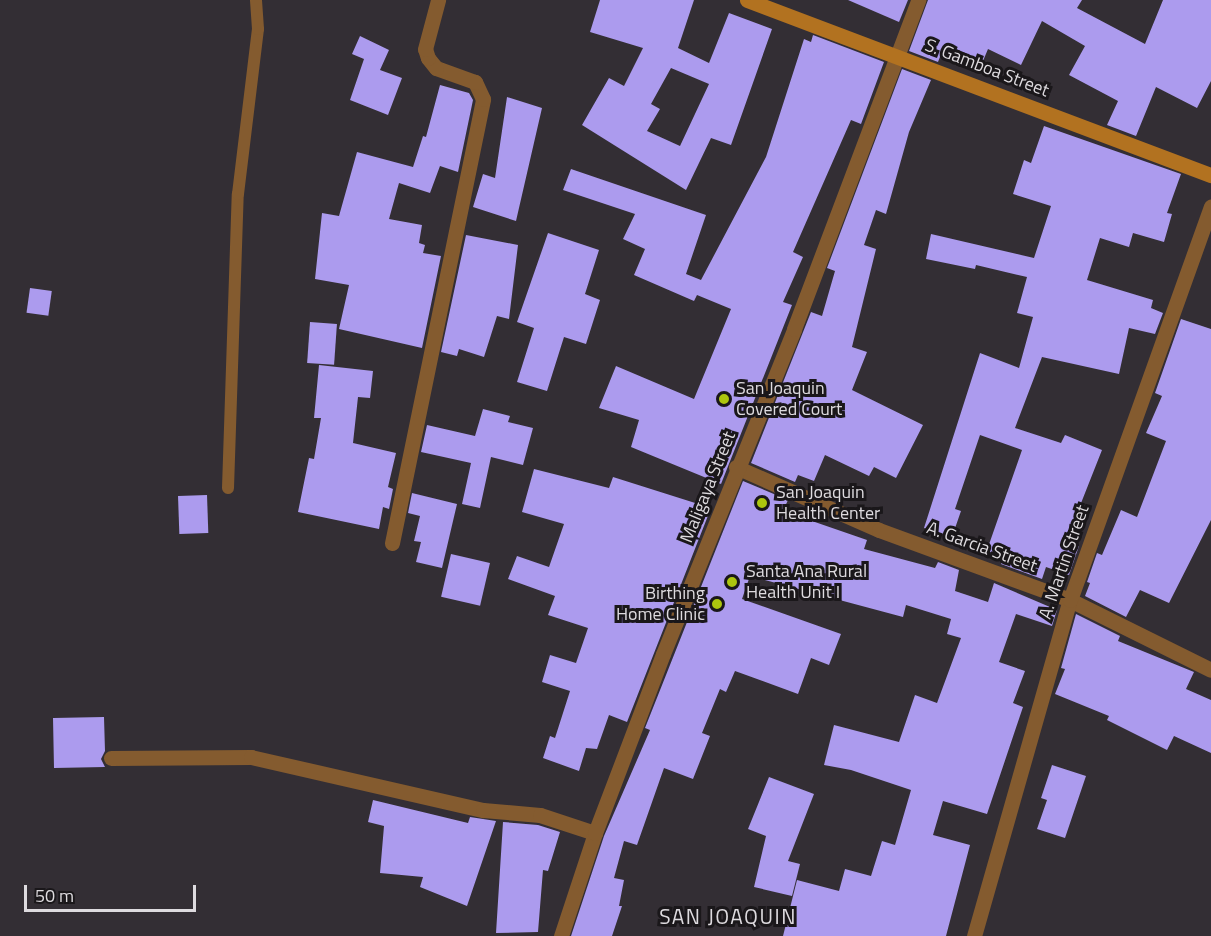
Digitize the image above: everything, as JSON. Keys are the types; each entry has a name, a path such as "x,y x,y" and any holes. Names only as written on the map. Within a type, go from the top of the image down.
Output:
{"main road":[{"name":"S. Gamboa Street","path":"747,0 1211,175"}],"street":[{"path":"392,543 483,99 475,82 436,68 428,58 425,48 438,0"},
{"name":"Maligaya Street","path":"561,936 595,833 736,467 831,233 895,54 918,0"},
{"name":"A. Martin Street","path":"974,936 1070,600 1211,207"},
{"name":"A. Garcia Street","path":"736,467 879,530 1070,600 1211,670"},
{"path":"111,758 251,757 483,810 540,815 595,833"}],"lane":[{"path":"228,488 238,194 258,29 256,0"}],"building":[{"path":"600,0 694,0 678,48 709,63 729,13 772,29 731,145 711,138 686,190 582,125 609,78 624,86 643,48 590,32","holes":["671,68 709,84 680,146 647,131 660,109 651,104"]},
{"path":"848,0 908,0 899,22"},
{"path":"928,0 1082,0 1077,8 1145,44 1163,0 1211,0 1211,81 1197,108 1156,87 1136,136 1107,125 1118,101 1069,75 1085,46 1042,21 1021,65 988,49 983,61 945,44 938,62 909,51"},
{"path":"813,35 884,62 861,124 851,120 793,252 803,257 783,302 792,305 721,484 631,447 639,420 599,408 616,366 694,399 731,309 697,295 694,301 634,275 645,249 623,239 635,214 563,190 571,169 706,215 686,274 701,280 766,157 804,39 811,42"},
{"path":"360,36 389,50 380,70 402,78 388,115 350,100 364,59 352,54"},
{"path":"902,69 931,80 909,132 886,214 876,210 864,245 876,249 852,347 867,352 852,390 923,425 896,478 874,467 869,476 825,455 814,481 798,475 795,482 751,463 811,312 822,316 835,271 827,268"},
{"path":"440,85 469,93 473,100 458,172 440,166 430,193 399,183 389,219 422,225 419,243 425,245 423,253 441,256 422,348 339,329 349,285 315,279 322,213 339,216 357,152 413,167 423,136 426,137"},
{"path":"507,97 542,108 516,221 473,207 483,174 495,178"},
{"path":"1044,126 1181,174 1167,213 1172,214 1164,242 1133,233 1129,247 1100,238 1087,280 1153,300 1151,308 1163,313 1155,334 1129,328 1119,374 1042,357 1015,428 1061,443 1065,435 1102,450 1072,526 1069,543 1079,546 1069,575 1046,567 1042,579 1001,564 1003,559 986,553 1022,450 980,435 955,509 961,511 952,537 924,528 980,353 1019,368 1033,317 1017,313 1027,277 976,265 975,269 926,259 931,234 1034,258 1051,206 1013,194 1024,160 1031,163"},
{"path":"548,233 599,250 585,294 600,300 586,344 564,337 547,391 517,382 534,328 517,322"},
{"path":"466,235 518,245 509,319 497,316 484,357 459,349 457,356 441,352"},
{"path":"30,288 52,291 48,316 27,313"},
{"path":"1181,319 1211,329 1211,520 1169,603 1140,590 1126,617 1085,596 1090,583 1087,582 1097,553 1102,555 1121,510 1137,517 1166,441 1146,433 1162,396 1155,393"},
{"path":"310,322 337,324 334,365 307,363"},
{"path":"319,365 373,371 370,398 358,397 353,443 396,453 388,487 393,489 389,509 383,507 379,529 298,512 309,458 314,459 321,418 314,418"},
{"path":"483,409 510,416 508,422 533,428 523,465 491,457 480,508 462,504 471,463 421,452 427,425 475,436"},
{"path":"534,469 609,488 613,477 711,508 627,722 609,715 597,749 586,748 579,771 543,758 550,736 555,738 570,691 542,682 550,655 576,663 588,628 548,615 555,596 508,579 517,556 549,567 564,524 522,512"},
{"path":"743,481 788,500 783,511 867,540 864,549 935,568 938,562 959,570 955,591 988,602 994,583 1057,610 1052,626 1016,614 999,662 1025,671 1013,703 1023,707 987,814 943,801 933,835 970,845 946,936 783,936 797,880 839,891 845,869 871,876 882,841 895,845 911,790 851,770 824,765 834,725 899,742 915,695 937,703 961,638 947,634 951,619 906,605 903,617 750,576 742,599 841,634 829,665 811,658 798,694 735,671 726,692 720,689 702,733 710,736 693,779 664,768 637,845 624,841 614,878 624,880 619,906 622,906 612,936 571,936 604,836 650,730 645,728"},
{"path":"412,493 457,504 442,568 416,562 421,542 414,541 420,516 408,513"},
{"path":"207,495 208,533 179,534 178,496"},
{"path":"451,554 490,563 480,606 441,597"},
{"path":"1076,614 1120,636 1118,641 1194,672 1186,689 1211,700 1211,753 1174,736 1167,750 1107,720 1109,716 1055,694 1065,669 1061,668"},
{"path":"104,717 105,751 101,759 105,767 54,768 53,718"},
{"path":"1052,765 1086,776 1065,838 1037,829 1047,800 1041,798"},
{"path":"769,777 814,794 788,861 800,864 792,896 754,887 766,836 748,829"},
{"path":"373,800 468,823 470,817 496,821 467,906 420,887 423,877 380,873 384,826 368,822"},
{"path":"503,822 538,825 560,832 548,871 543,870 538,932 496,933"}],"place":[{"name":"San Joaquin Covered Court","path":"724,399"},
{"name":"San Joaquin Health Center","path":"762,503"},
{"name":"Santa Ana Rural Health Unit I","path":"732,582"},
{"name":"Birthing Home Clinic","path":"717,604"}],"district":[{"name":"SAN JOAQUIN","path":"728,916"}]}
